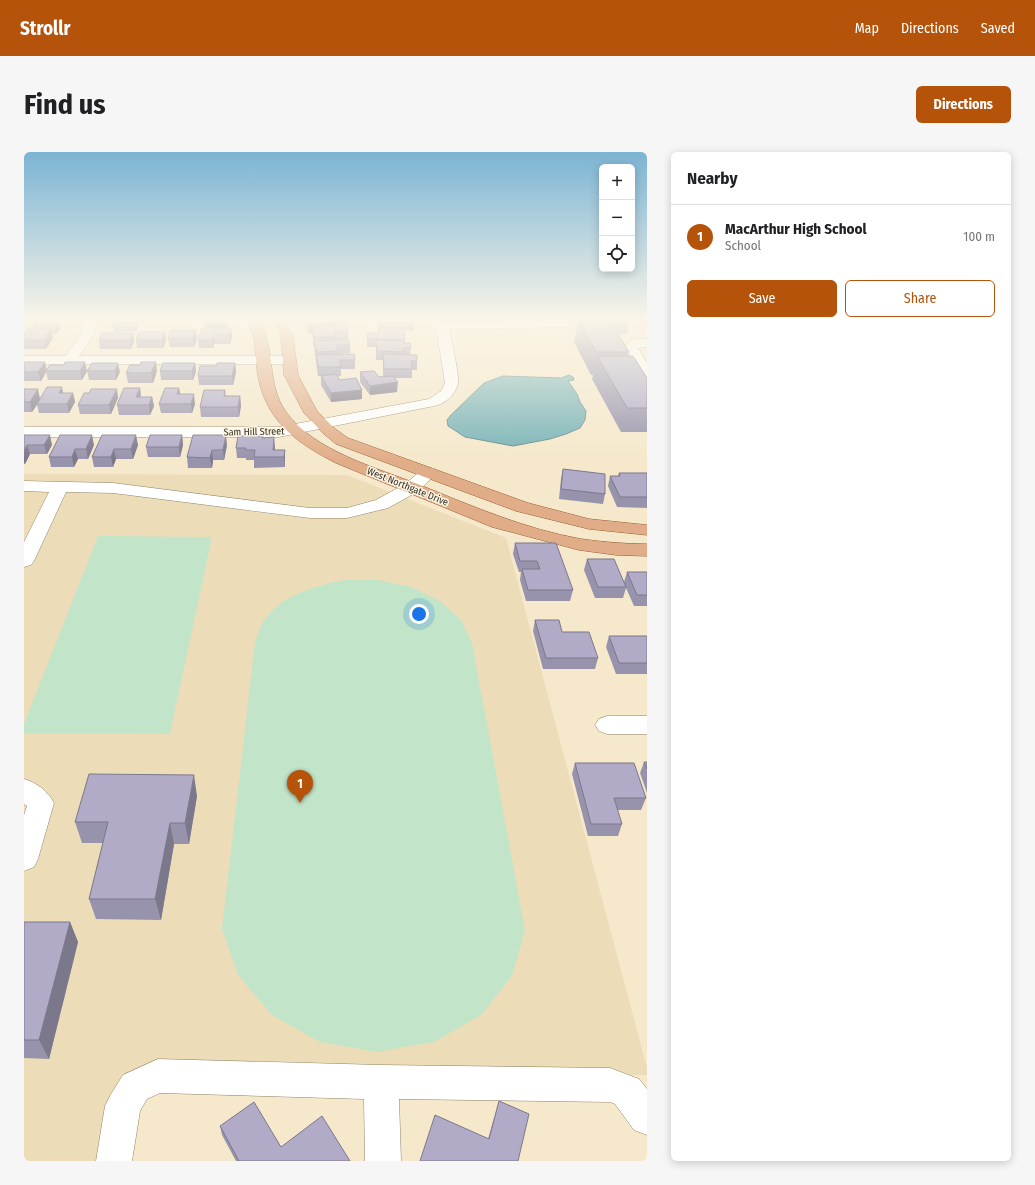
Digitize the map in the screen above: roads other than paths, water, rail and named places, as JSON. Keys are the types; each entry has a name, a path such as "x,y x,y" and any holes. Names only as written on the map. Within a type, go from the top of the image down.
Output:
{"main road":[{"name":"West Northgate Drive","path":"263,366 264,377 278,411 293,430 318,448 342,460 498,523 579,544 616,549 647,550"},
{"name":"West Northgate Drive","path":"290,366 291,375 311,413 328,431 342,441 505,501 549,515 610,528 647,530"}],"street":[{"name":"Sam Hill Street","path":"24,432 279,432 293,430 416,407 434,402 447,393 452,383 448,366"},
{"path":"24,486 112,488 310,513 347,513 382,504 411,488 429,473"},
{"path":"24,561 60,487"},
{"path":"607,725 647,725"},
{"path":"24,789 41,803 24,859"},
{"path":"114,1161 123,1106 135,1087 158,1076 381,1082 610,1085 627,1091 647,1117"},
{"path":"381,1082 383,1161"}],"water":[{"path":"569,375 573,377 574,380 568,381 586,411 585,420 580,428 566,434 550,439 513,446 465,437 448,426 447,420 451,415 484,383 503,376 561,378"}],"place":[{"name":"MacArthur High School","path":"300,803"}]}
